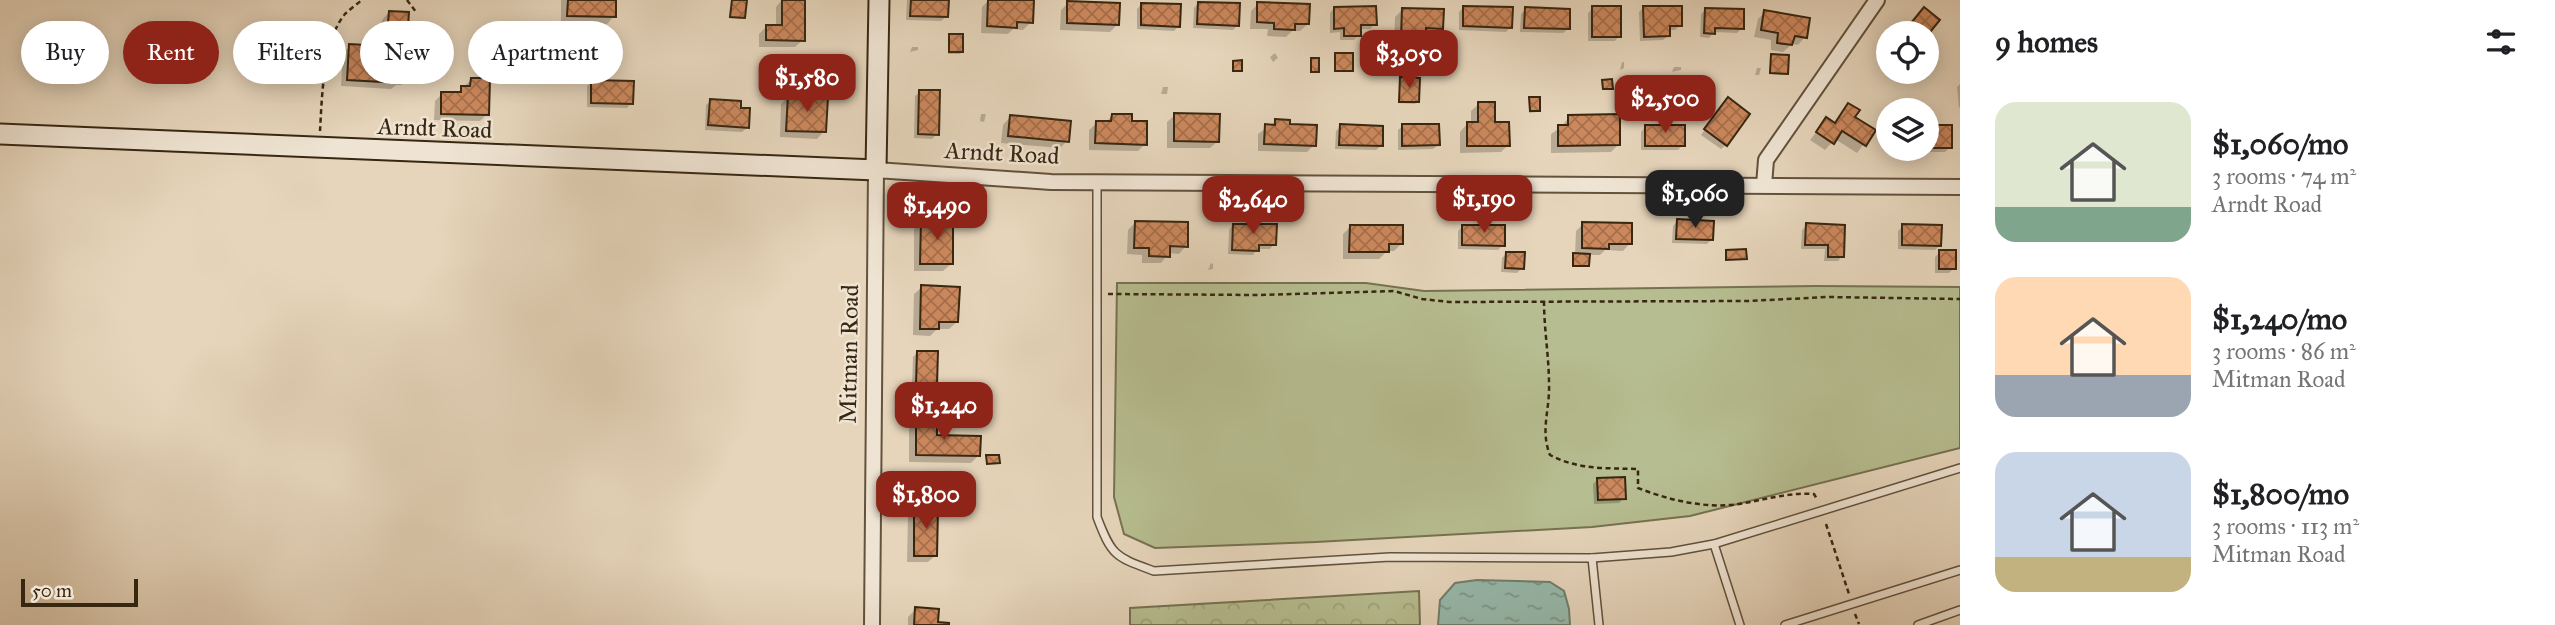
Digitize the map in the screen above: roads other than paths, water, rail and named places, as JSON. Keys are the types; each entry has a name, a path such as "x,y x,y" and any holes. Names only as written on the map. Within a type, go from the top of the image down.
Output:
{"street":[{"name":"Mitman Road","path":"872,625 879,0"},
{"path":"1763,185 1766,160 1877,0"},
{"name":"Arndt Road","path":"0,134 876,170 1051,182 1960,187"}],"lane":[{"path":"1097,181 1097,517 1105,538 1119,558 1154,571 1390,557 1592,558 1658,554 1714,544 1960,468"},
{"path":"1714,544 1740,625"},
{"path":"1592,558 1599,625"},
{"path":"1785,625 1960,570"},
{"path":"1918,625 1960,610"}],"water":[{"path":"1477,580 1550,582 1564,591 1570,625 1438,625 1440,600 1455,583"}]}
